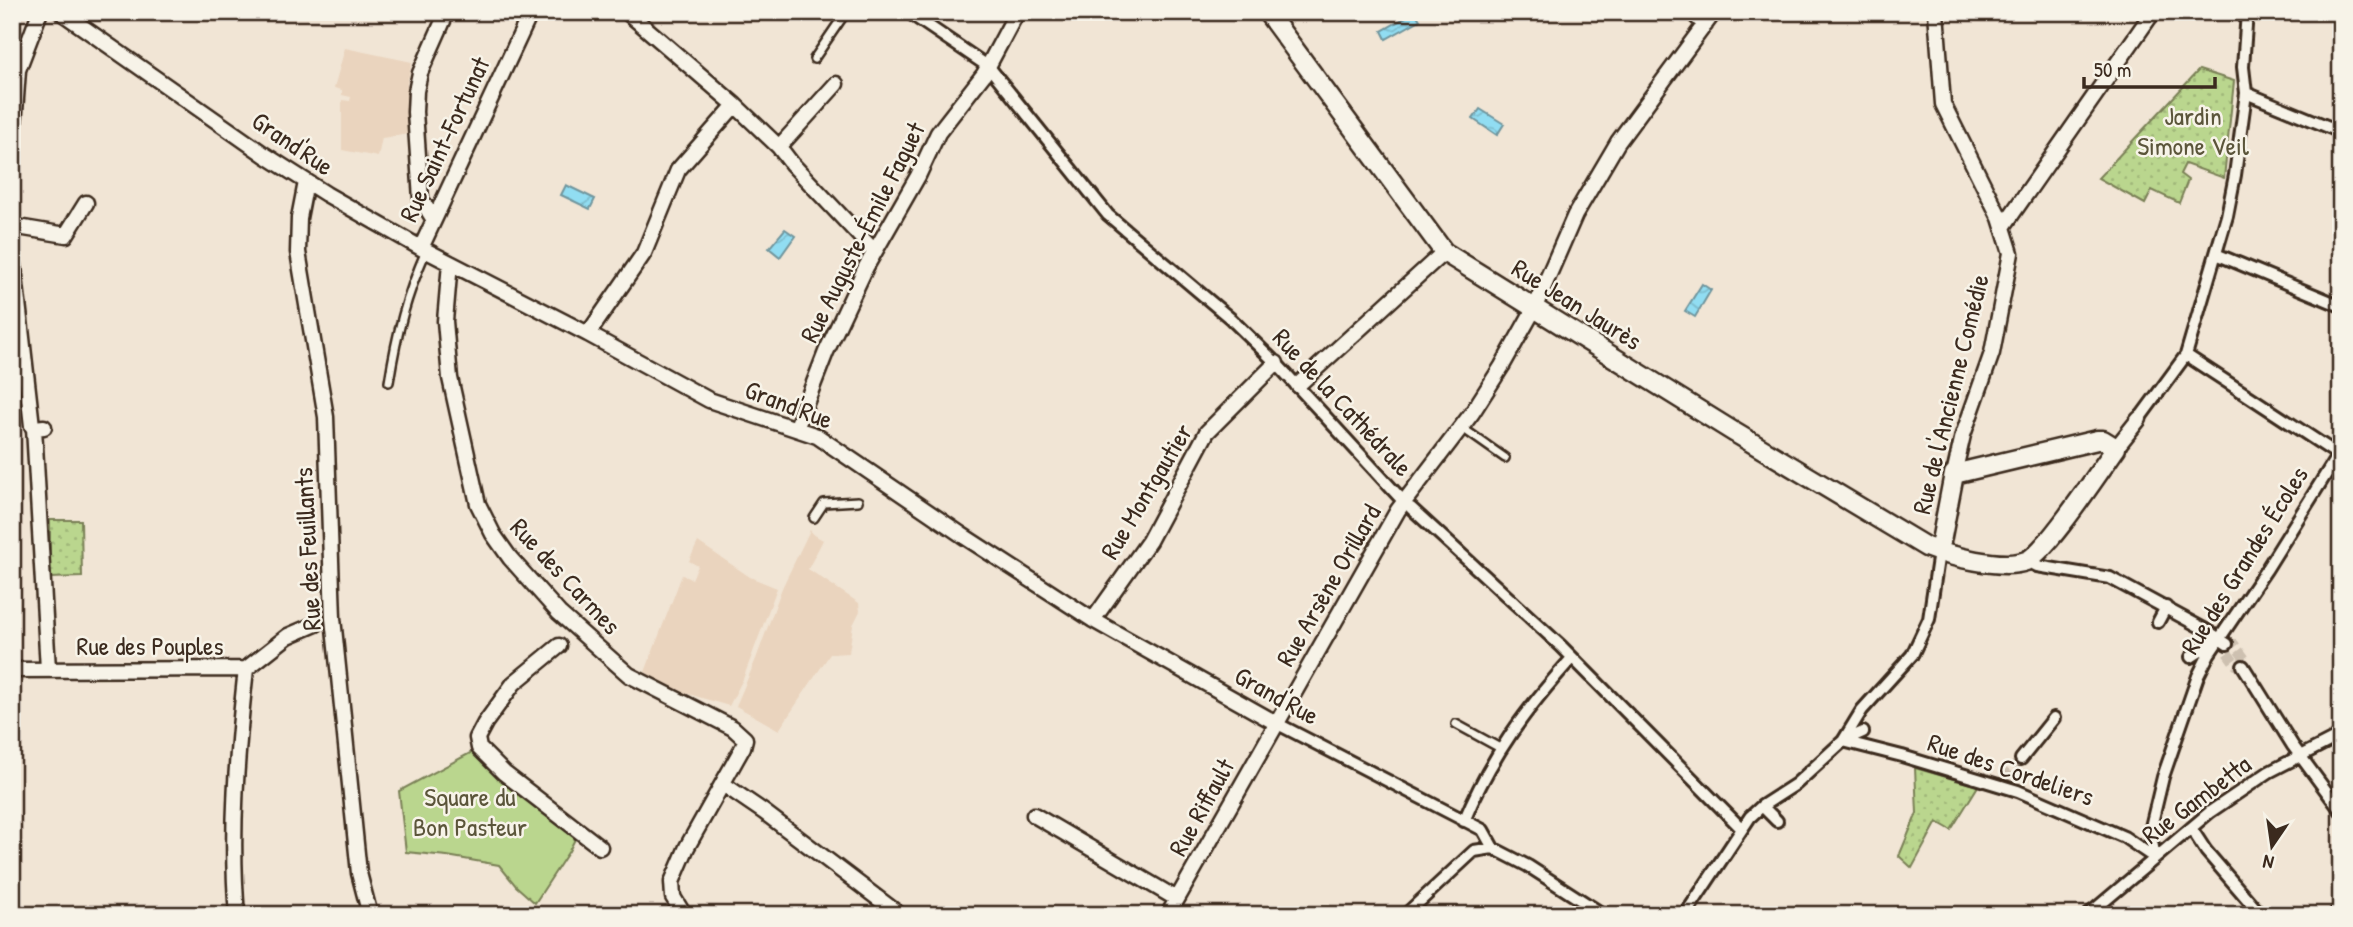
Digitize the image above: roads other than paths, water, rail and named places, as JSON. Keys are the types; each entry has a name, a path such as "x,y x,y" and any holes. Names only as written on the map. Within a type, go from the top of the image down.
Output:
{"street":[{"path":"12,154 18,70 40,12"},
{"path":"434,220 421,199 416,91 420,73 447,12"},
{"name":"Rue Saint-Fortunat","path":"424,249 434,220 531,12"},
{"path":"627,12 735,105 779,147 874,251"},
{"name":"Rue de la Cathédrale","path":"908,12 989,67 1108,215 1231,319 1298,385 1408,505 1572,658 1742,830"},
{"name":"Rue Auguste-Émile Faguet","path":"796,429 844,311 874,251 918,176 938,133 989,67 1017,12"},
{"name":"Rue Jean Jaurès","path":"1267,12 1444,252 1926,547 1956,557 2006,564 2027,561"},
{"path":"1692,12 1705,25"},
{"name":"Rue Arsène Orillard","path":"1276,723 1408,505 1502,366 1534,309 1575,215 1618,142 1714,12"},
{"name":"Rue de l'Ancienne Comédie","path":"1936,12 1943,104 2003,227 2011,259 1992,353 1963,435 1939,552"},
{"path":"2003,227 2153,12"},
{"path":"2223,641 2110,578 2037,566 2027,561 2045,546 2186,355 2232,196 2246,93 2243,67 2247,12"},
{"name":"Grand'Rue","path":"71,15 306,181 424,249 709,400 817,436 1093,620 1276,723 1483,830 1493,848 1528,866 1604,915"},
{"path":"779,147 836,84"},
{"path":"2246,93 2341,132"},
{"path":"588,334 643,253 678,170 735,105"},
{"name":"Rue des Feuillants","path":"306,181 298,236 299,265 324,406 333,618 359,873 370,915"},
{"path":"12,226 66,234 86,203"},
{"path":"1298,385 1444,252"},
{"path":"2216,254 2341,306"},
{"path":"13,258 32,426 39,428 48,669"},
{"name":"Rue des Carmes","path":"450,263 445,321 450,378 478,504 493,534 510,558 559,613 568,638 629,675 733,727 745,739 723,784"},
{"path":"2186,355 2339,452"},
{"name":"Rue Montgautier","path":"1093,620 1149,541 1207,432 1276,363"},
{"path":"1954,474 2097,440 2103,440 2116,448"},
{"name":"Rue des Grandes Écoles","path":"2155,858 2150,831 2163,777 2198,676 2223,641 2339,452"},
{"path":"1685,915 1750,817 1796,784 1843,741 1862,710 1912,654 1925,630 1939,552"},
{"path":"2158,622 2166,607"},
{"name":"Rue des Pouples","path":"12,670 246,669 288,636 316,624"},
{"path":"568,638 514,684 477,738 479,748 504,773 600,847"},
{"path":"2191,657 2223,641"},
{"path":"1464,821 1500,748 1544,689 1572,658"},
{"path":"2243,666 2300,756 2341,811"},
{"path":"237,915 233,869 239,734 246,669"},
{"path":"2021,759 2054,718"},
{"name":"Rue Riffault","path":"1168,915 1276,723"},
{"path":"1843,741 1863,732"},
{"name":"Rue Gambetta","path":"2088,915 2210,812 2269,772 2341,735"},
{"name":"Rue des Cordeliers","path":"1843,741 2001,782 2124,837 2155,858"},
{"path":"684,915 673,897 672,882 687,847 723,784 900,915"},
{"path":"1762,806 1777,821"},
{"path":"1034,815 1177,899"},
{"path":"2191,828 2261,915"},
{"path":"1405,915 1475,851 1493,848"}],"lane":[{"path":"814,59 846,12"},
{"path":"389,382 409,289 424,249"},
{"path":"1461,428 1505,458"},
{"path":"814,518 824,503 858,501"},
{"path":"1456,724 1500,748"}],"water":[{"path":"1415,12 1420,20 1386,39 1382,31"},
{"path":"1480,109 1504,124 1497,135 1473,119"},
{"path":"566,185 595,199 590,209 561,195"},
{"path":"785,229 795,236 780,257 769,248"},
{"path":"1702,284 1711,290 1695,317 1685,311"}],"tunnel":[{"path":"2227,644 2234,644 2245,659 2243,666 2236,665 2226,651 2227,644"},
{"path":"2004,779 2021,759"}],"park label":[{"name":"Jardin Simone Veil","path":"2193,130"},
{"name":"Square du Bon Pasteur","path":"470,811"}]}
